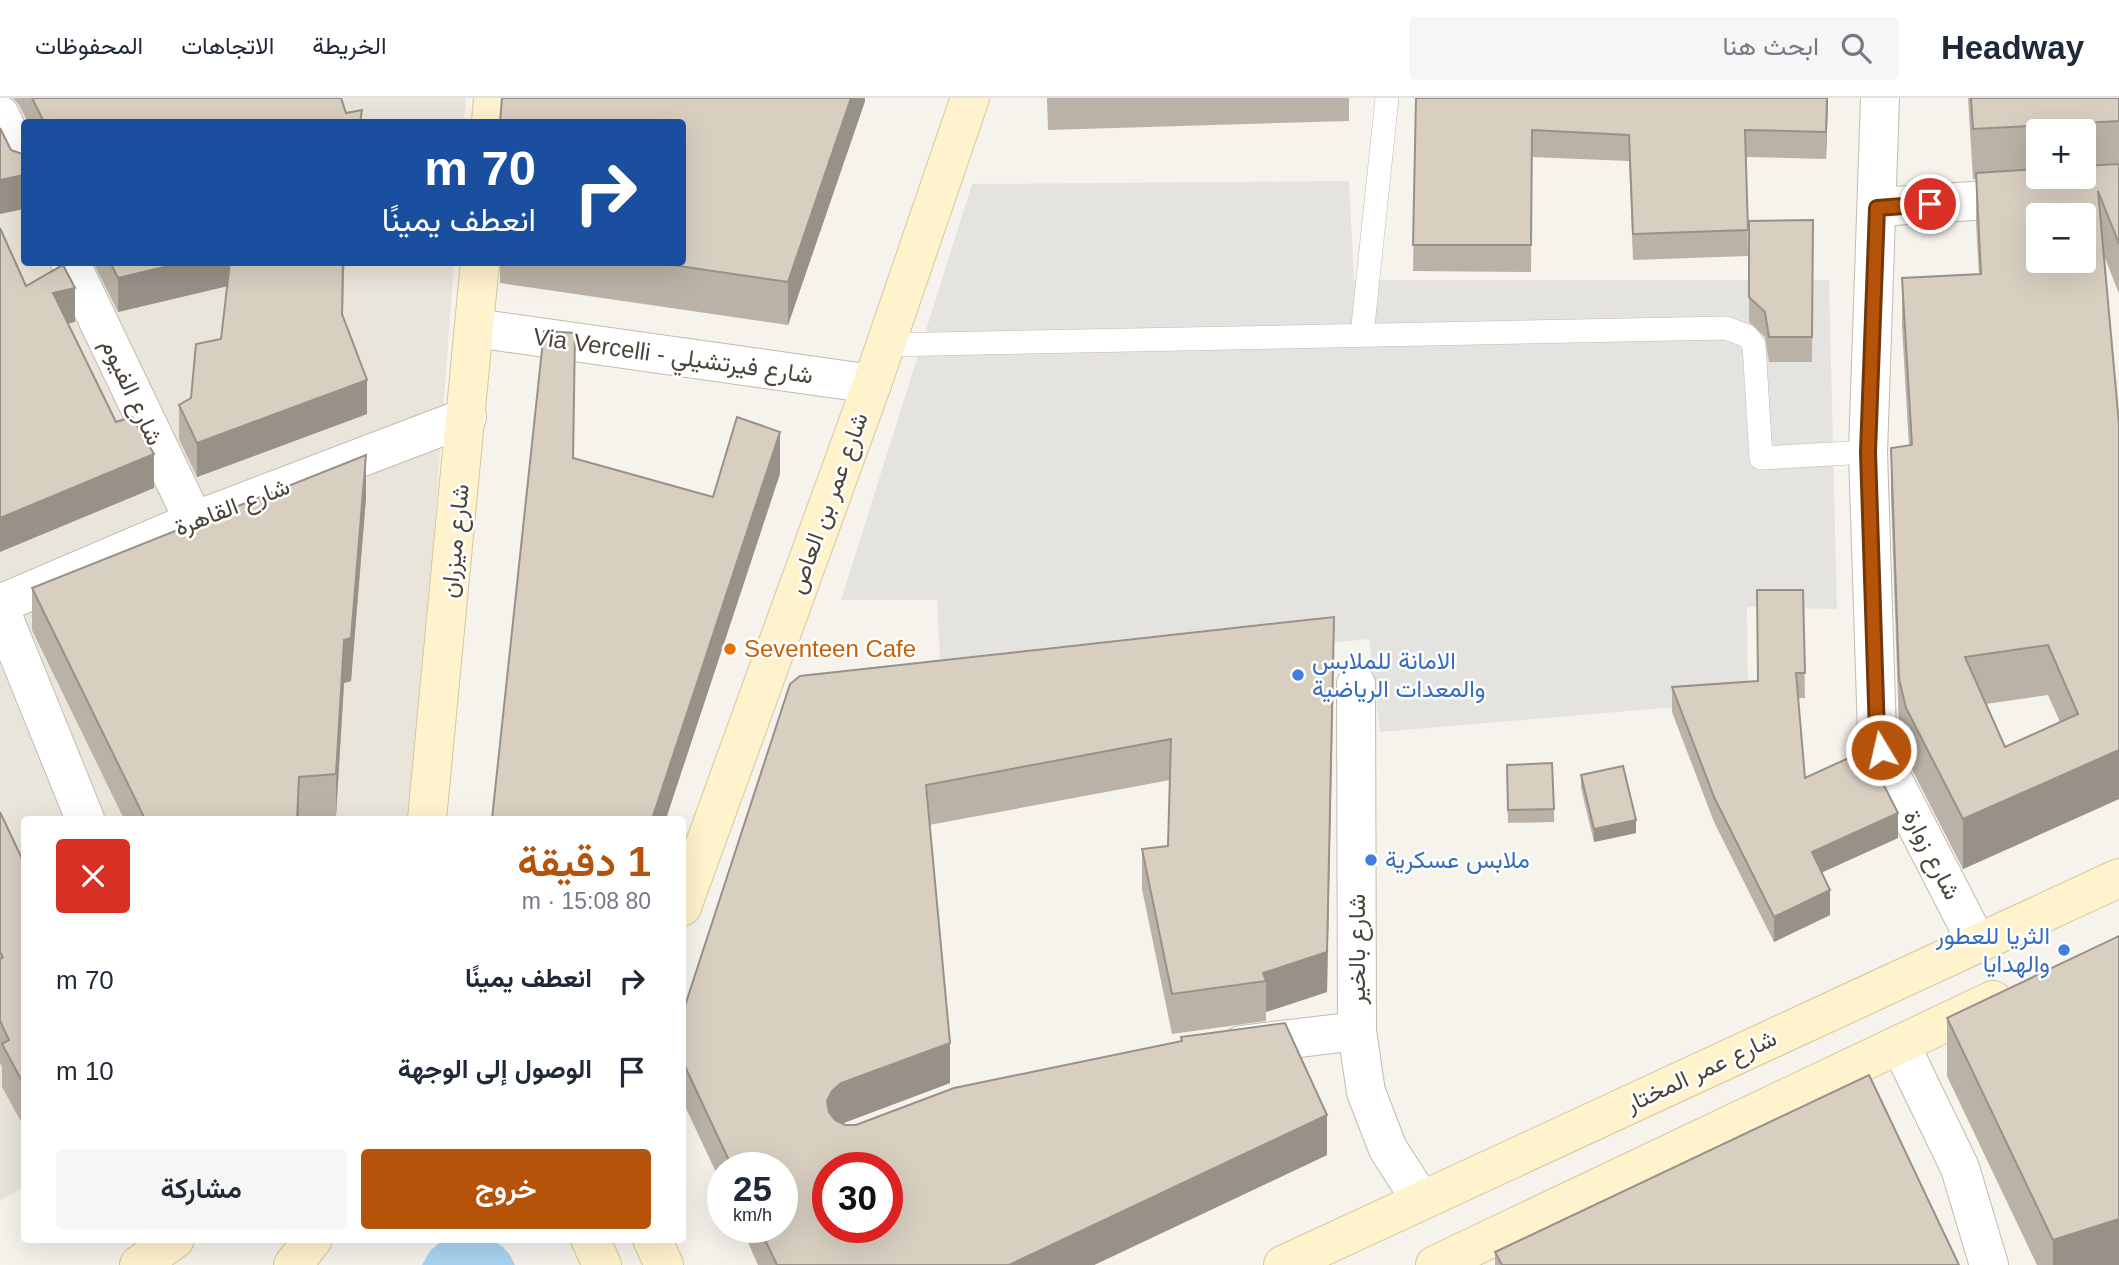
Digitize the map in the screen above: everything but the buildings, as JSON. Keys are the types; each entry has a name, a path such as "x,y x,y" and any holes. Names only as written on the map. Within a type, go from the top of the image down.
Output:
{"main road":[{"path":"491,119 493,98"},
{"name":"شارع عمر بن العاص","path":"686,896 872,384 970,98"},
{"name":"شارع ميزران","path":"427,816 480,266"},
{"name":"شارع عمر المختار","path":"1283,1265 2119,878"},
{"path":"1435,1265 2022,987"},
{"path":"139,1265 169,1243"},
{"path":"293,1265 310,1243"},
{"path":"592,1243 602,1265"},
{"path":"654,1243 664,1265"}],"street":[{"name":"شارع زوارة","path":"1880,98 1868,452 1877,734 1886,766 1977,943"},
{"path":"0,115 21,160"},
{"path":"1877,208 2119,192"},
{"name":"شارع الفيوم","path":"72,266 194,521"},
{"name":"Via Vercelli - شارع فيرتشيلي","path":"475,328 872,384"},
{"name":"شارع القاهرة","path":"0,606 194,521 467,417"},
{"path":"0,606 84,816"},
{"name":"شارع بالخير","path":"1356,684 1357,1031 1371,1103 1388,1149 1421,1200"},
{"path":"1207,1050 1357,1031"},
{"path":"1900,1044 1960,1168 1989,1265"}],"lane":[{"path":"1362,335 1387,98"},
{"path":"885,345 1737,329 1754,345 1761,458 1868,452"}],"shaded area":[{"path":"0,98 466,98 464,119 21,119 21,266 454,266 413,816 21,816 21,1189 0,1201"},
{"path":"1349,181 1354,280 1829,280 1837,609 1747,607 1748,701 1380,732 1369,639 941,683 937,600 841,600 972,184"}],"water":[{"path":"439,1243 496,1243 509,1254 515,1265 422,1265 430,1251"}],"place":[{"name":"Seventeen Cafe","path":"730,649"},
{"name":"الامانة للملابس والمعدات الرياضية","path":"1298,675"},
{"name":"ملابس عسكرية","path":"1371,860"},
{"name":"الثريا للعطور والهدايا","path":"2064,950"}],"route":[{"path":"1881,750 1877,734 1868,452 1877,208 1930,204"}]}
